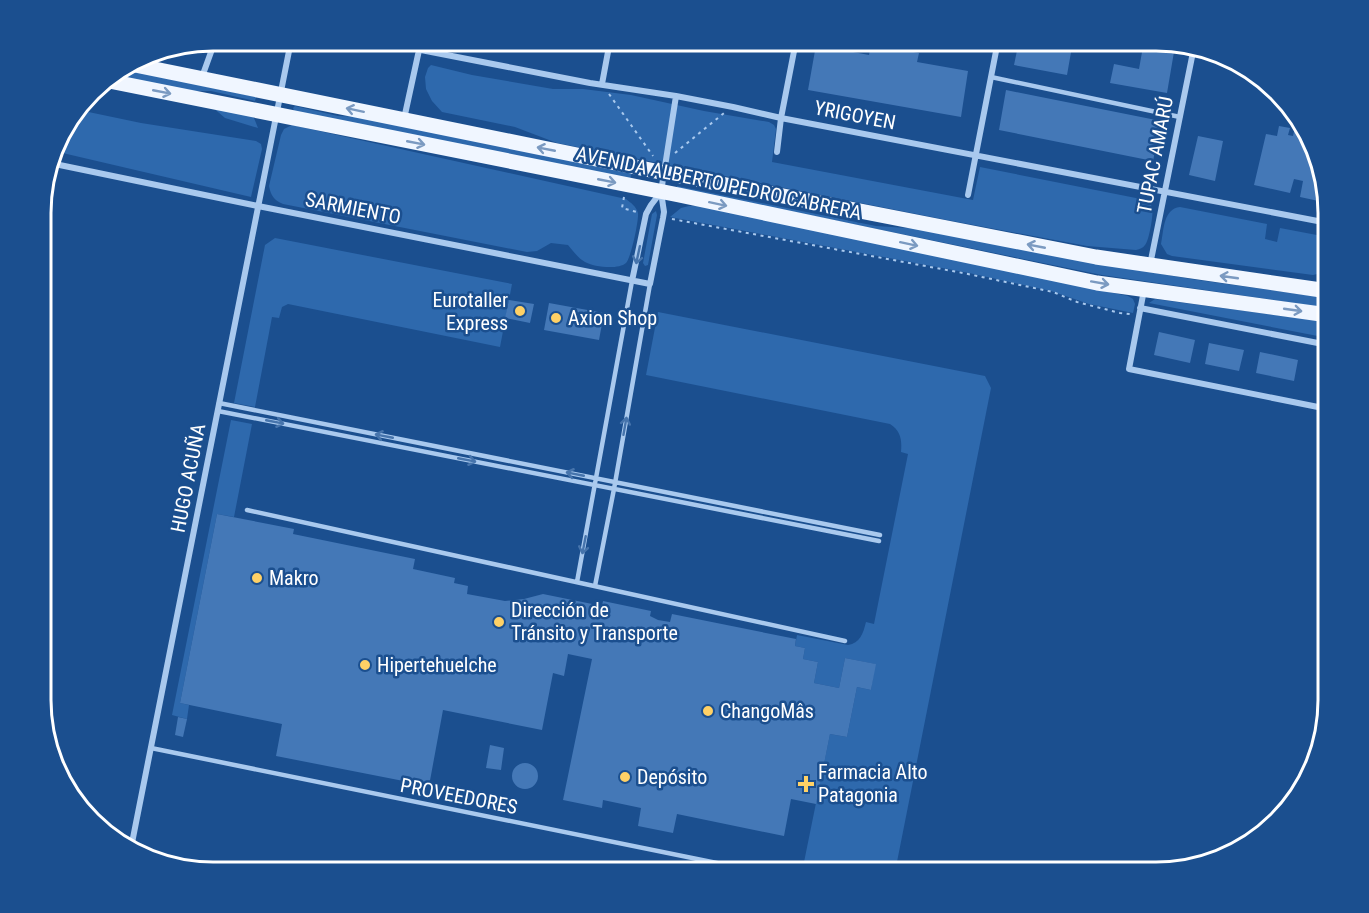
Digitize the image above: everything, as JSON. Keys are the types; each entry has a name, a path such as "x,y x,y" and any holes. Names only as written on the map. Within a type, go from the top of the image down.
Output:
{"main road":[{"name":"AVENIDA ALBERTO PEDRO CABRERA","path":"144,67 404,120 666,166 1087,256 1318,288"},
{"name":"AVENIDA ALBERTO PEDRO CABRERA","path":"117,83 661,192 1086,281 1318,314"}],"street":[{"path":"201,78 211,51"},
{"name":"HUGO ACUÑA","path":"133,840 289,51"},
{"path":"404,120 419,51"},
{"name":"YRIGOYEN","path":"424,51 676,96 1318,222"},
{"path":"602,84 608,51"},
{"path":"777,152 794,51"},
{"path":"968,195 996,51"},
{"name":"TUPAC AMARÚ","path":"1150,266 1192,56"},
{"path":"650,284 663,218 661,192 676,96"},
{"name":"SARMIENTO","path":"59,165 650,284"},
{"path":"633,281 646,214 661,192"},
{"path":"1144,290 1129,369 1318,407"},
{"path":"1140,311 1318,343"}],"lane":[{"path":"991,77 1180,117"},
{"path":"577,582 633,281"},
{"path":"595,586 650,284"},
{"path":"218,407 597,478 879,538 614,489 218,407"},
{"path":"247,510 844,641"},
{"name":"PROVEEDORES","path":"151,748 713,862"}],"path":[{"path":"602,84 653,157 666,166 733,107"},
{"path":"626,185 622,208 646,214"},
{"path":"663,218 963,273 1053,292 1077,302 1120,313 1140,311"}],"shaded area":[{"path":"431,65 472,75 553,89 583,89 631,95 769,122 776,129 772,162 973,200 980,167 1143,199 1152,207 1150,233 1144,246 1136,250 1087,246 557,143 515,127 442,112 432,101 426,89 425,77"},
{"path":"135,72 256,97 255,101 211,91 180,91 121,79"},
{"path":"211,106 249,115 254,118 258,128 225,118"},
{"path":"295,106 338,116 366,117 632,171 630,180 294,111"},
{"path":"87,112 141,123 256,141 261,144 262,149 251,197 62,153"},
{"path":"292,125 626,199 638,213 628,260 622,265 600,266 582,260 568,245 551,243 537,251 527,252 283,204 273,197 269,186 281,135 284,129"},
{"path":"677,186 876,226 923,229 1051,255 1191,279 1318,297 1318,307 1102,275 677,188"},
{"path":"700,206 1128,296 1135,304 1133,313 1089,304 1051,291 969,273 670,217 681,208"},
{"path":"1180,207 1267,224 1265,239 1277,242 1280,228 1318,235 1318,274 1167,254 1161,244 1165,221 1174,209"},
{"path":"656,211 648,265 645,266 643,263 652,214"},
{"path":"275,238 512,284 500,347 288,304 282,307 279,318 272,317 255,407 234,403 265,245"},
{"path":"1155,299 1318,321 1318,336 1149,303"},
{"path":"658,312 985,376 991,388 897,862 804,862 830,734 847,737 857,687 871,690 875,664 845,658 839,688 814,683 818,662 803,659 805,648 795,646 797,635 852,644 860,637 866,622 874,624 908,454 901,452 900,436 890,424 646,375"},
{"path":"231,420 252,424 234,517 217,514 180,703 189,705 187,719 172,715"}],"building":[{"path":"815,51 848,51 869,55 870,51 908,51 919,53 917,62 968,71 961,117 808,90"},
{"path":"1017,51 1071,51 1067,75 1014,65"},
{"path":"1142,51 1174,52 1167,93 1110,83 1114,64 1139,69"},
{"path":"1006,90 1161,121 1153,161 999,130"},
{"path":"1279,126 1290,128 1288,135 1293,136 1294,130 1296,132 1306,151 1318,201 1300,197 1303,181 1294,179 1290,193 1254,185 1266,134 1277,136"},
{"path":"1198,136 1223,141 1215,181 1189,175"},
{"name":"Eurotaller Express","path":"509,300 534,304 530,323 505,318"},
{"path":"549,303 604,313 599,340 544,330"},
{"path":"1159,332 1195,340 1190,363 1154,355"},
{"path":"1209,343 1244,350 1239,371 1205,364"},
{"path":"1260,352 1298,360 1294,381 1256,373"},
{"path":"217,514 294,529 293,534 415,559 413,569 455,578 454,583 468,586 467,594 505,601 543,594 602,606 603,601 651,611 650,616 658,620 670,622 672,614 796,639 795,646 805,648 803,659 818,662 814,683 839,688 845,658 876,664 871,690 857,687 847,737 830,734 816,804 791,799 784,836 677,814 673,833 638,826 641,808 603,800 602,808 563,800 592,659 568,654 564,676 553,673 542,730 443,710 429,786 276,756 282,724 180,703"},
{"path":"178,717 187,719 183,737 175,735"},
{"path":"490,745 504,748 501,770 486,768"},
{"path":"525,763 534,767 538,776 534,785 525,789 516,785 512,776 516,767"}],"place":[{"name":"Eurotaller Express","path":"520,311"},
{"name":"Axion Shop","path":"556,318"},
{"name":"Makro","path":"257,578"},
{"name":"Dirección de Tránsito y Transporte","path":"499,622"},
{"name":"Hipertehuelche","path":"365,665"},
{"name":"ChangoMâs","path":"708,711"},
{"name":"Depósito","path":"625,777"},
{"name":"Farmacia Alto Patagonia","path":"806,784"}]}
